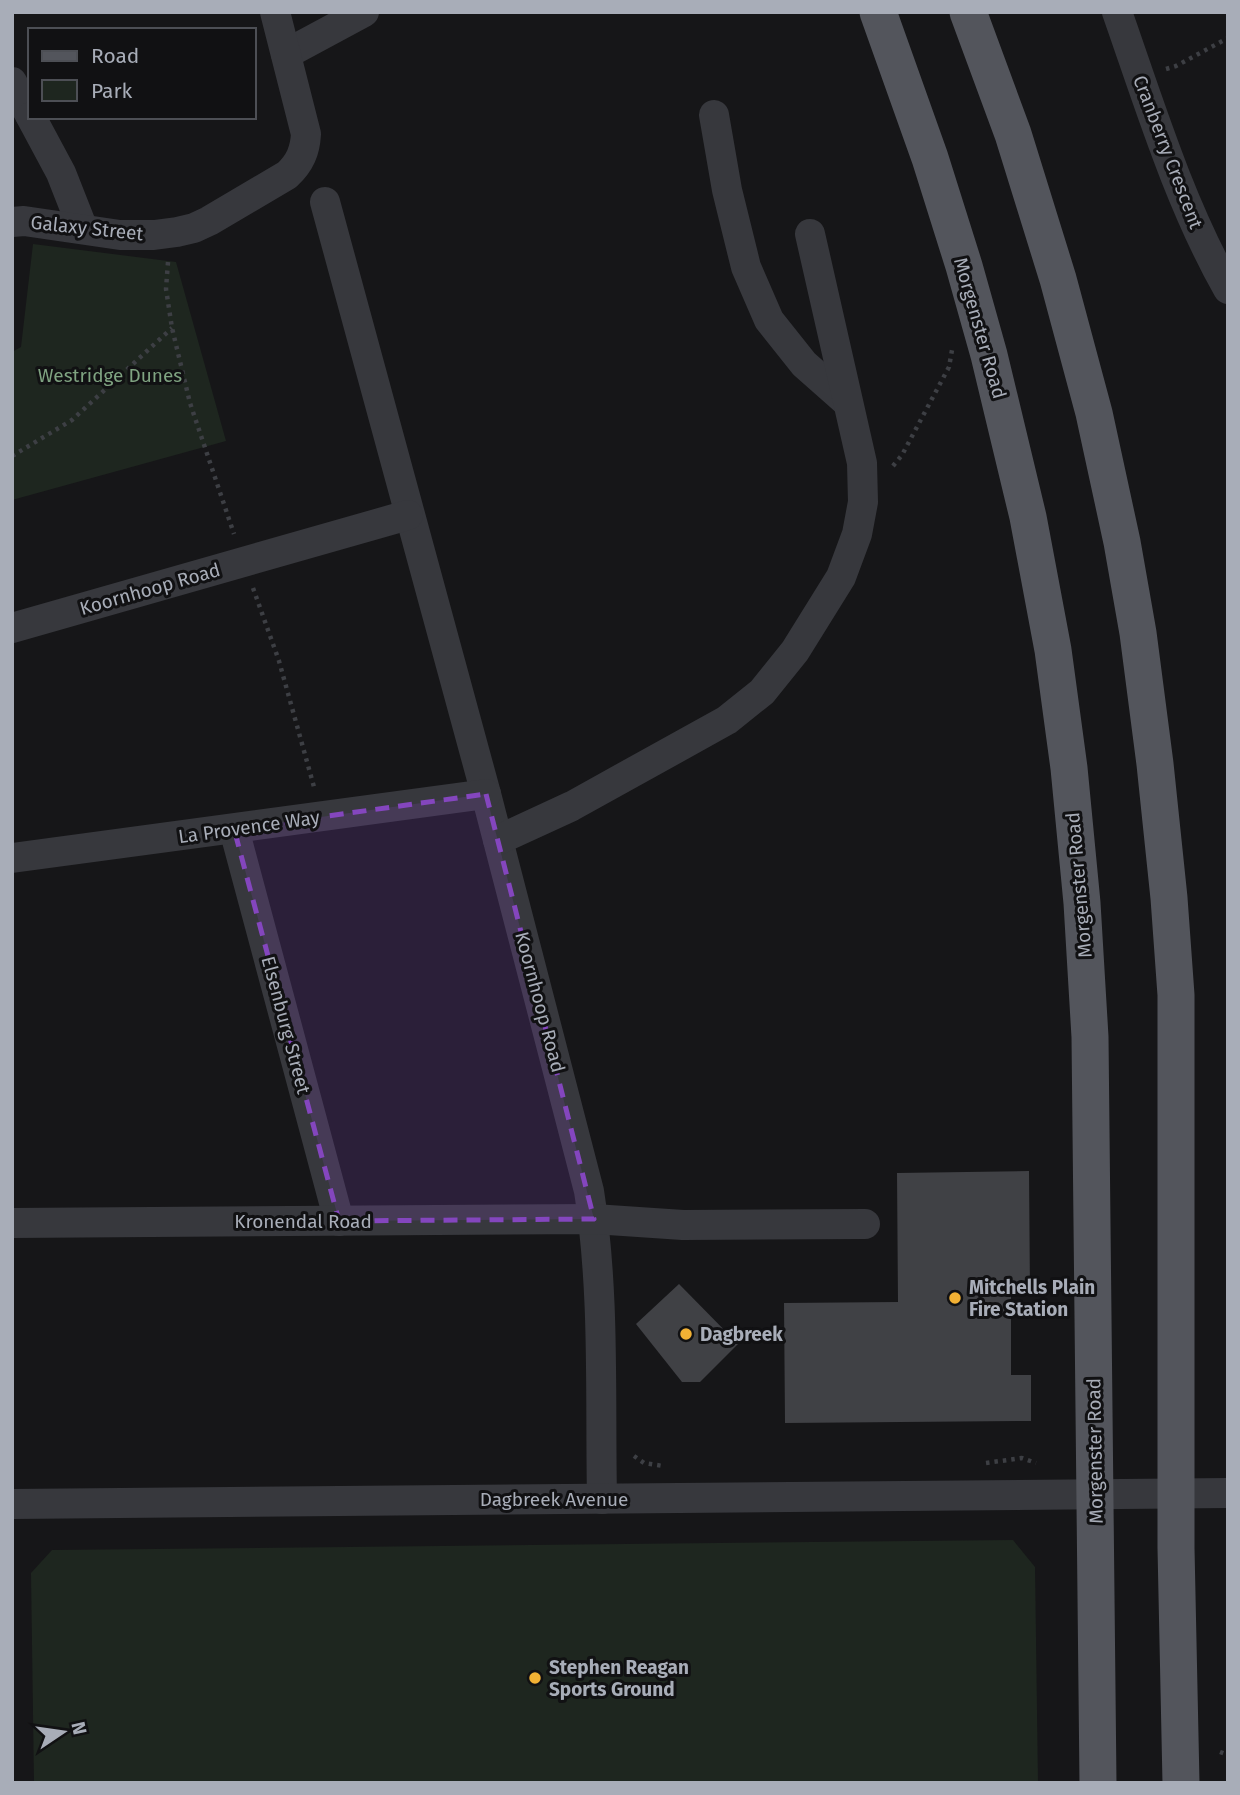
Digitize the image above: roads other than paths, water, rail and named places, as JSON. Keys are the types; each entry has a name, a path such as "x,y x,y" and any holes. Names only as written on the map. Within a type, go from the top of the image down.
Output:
{"main road":[{"name":"Morgenster Road","path":"878,12 930,158 989,355 1028,517 1054,650 1069,768 1078,856 1090,1037 1098,1783"},
{"path":"968,12 1013,134 1065,306 1097,426 1138,633 1162,831 1176,996 1176,1492 1181,1783"}],"street":[{"path":"275,12 286,54 364,12"},
{"name":"Cranberry Crescent","path":"1117,12 1180,191 1217,245 1228,289"},
{"name":"Galaxy Street","path":"12,222 83,229 120,236 170,233 194,228 209,221 287,175 303,154 306,127 286,54"},
{"path":"12,82 28,112"},
{"path":"714,115 727,190 746,268 769,320 804,364 847,402"},
{"path":"32,119 61,173 83,229"},
{"name":"Koornhoop Road","path":"325,202 583,1162 594,1219 599,1284 602,1499"},
{"path":"498,840 572,806 727,720 761,692 795,651 841,577 857,534 863,502 862,463 810,234"},
{"name":"Koornhoop Road","path":"12,628 408,515"},
{"name":"La Provence Way","path":"12,858 485,794"},
{"name":"Elsenburg Street","path":"234,829 339,1220"},
{"name":"Kronendal Road","path":"12,1223 594,1219 683,1225 865,1224"},
{"name":"Dagbreek Avenue","path":"12,1504 1228,1493"}],"place":[{"name":"Mitchells Plain Fire Station","path":"955,1298"},
{"name":"Dagbreek","path":"686,1334"},
{"name":"Stephen Reagan Sports Ground","path":"535,1678"}],"park label":[{"name":"Westridge Dunes","path":"110,375"}]}
